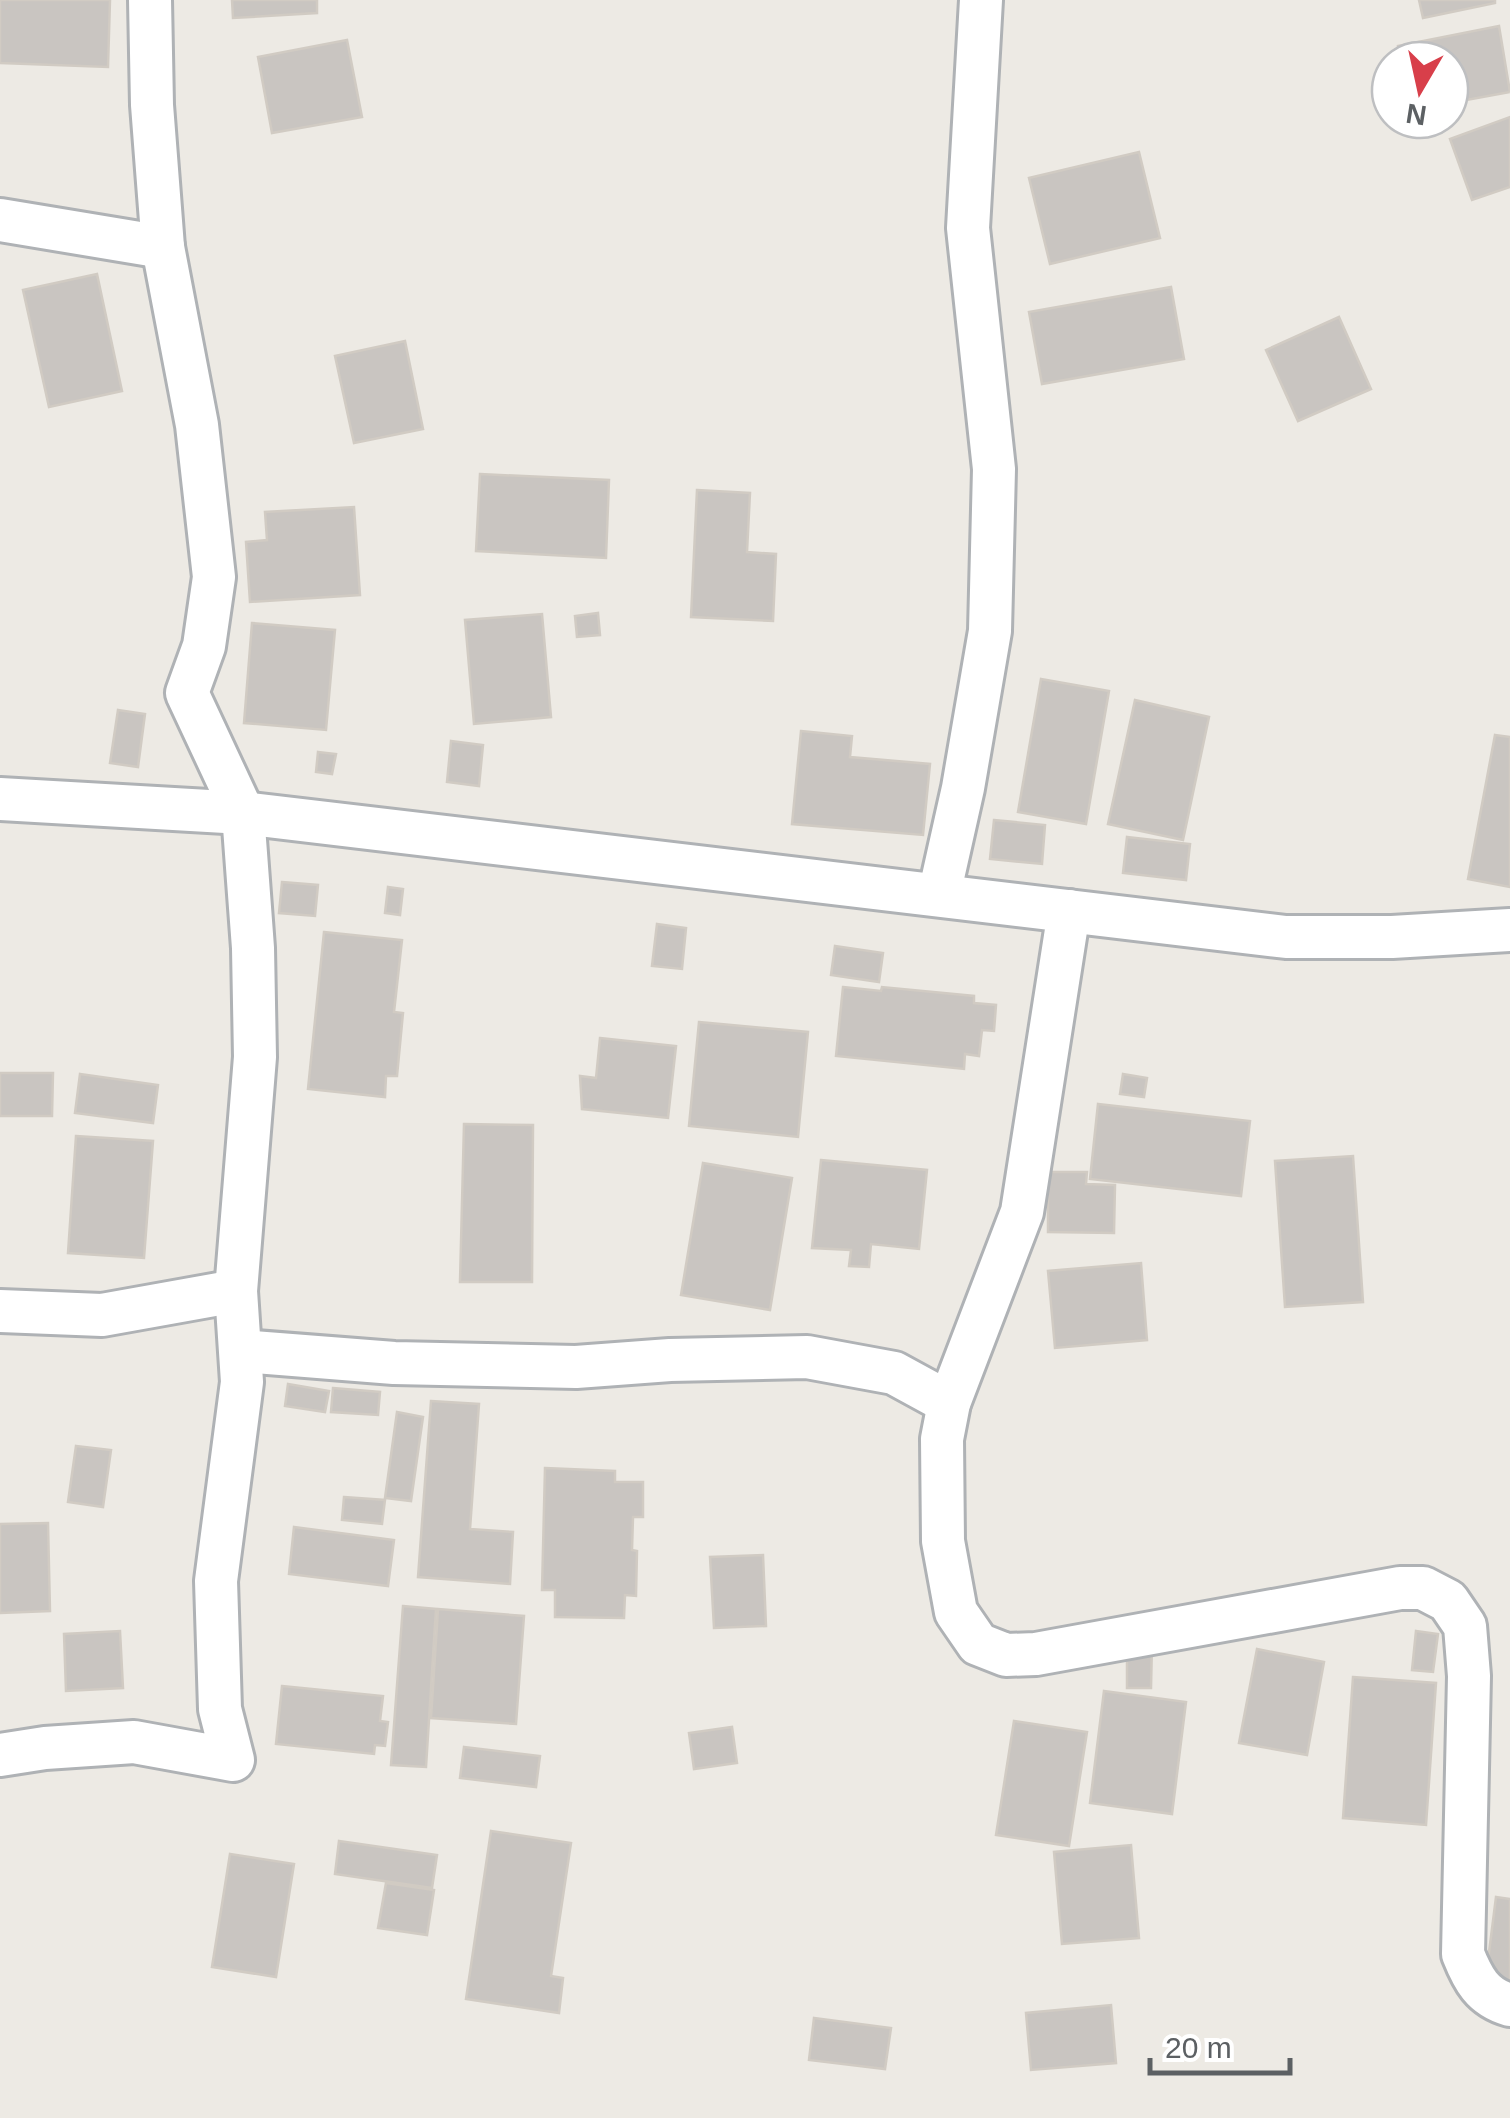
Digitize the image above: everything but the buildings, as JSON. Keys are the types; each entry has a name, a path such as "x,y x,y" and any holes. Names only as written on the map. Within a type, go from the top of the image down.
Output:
{"street":[{"path":"0,1755 134,1742 233,1760 220,1709 216,1581 242,1382 236,1290 254,1057 253,948 243,813 187,693 204,646 214,577 197,426 164,247 152,105 150,0"},
{"path":"939,894 964,788 990,631 994,469 968,228 979,2"},
{"path":"0,220 164,247"},
{"path":"0,799 243,813 1286,937 1392,937 1510,930"},
{"path":"1070,910 1022,1212 949,1403 942,1439 943,1541 956,1612 978,1644 1006,1655 1036,1654 1400,1588 1423,1588 1448,1601 1465,1626 1470,1676 1463,1954 1474,1983 1498,2002 1510,2005"},
{"path":"0,1311 102,1315 236,1290"},
{"path":"242,1351 394,1362 576,1367 670,1360 808,1358 894,1373 949,1403"}]}
